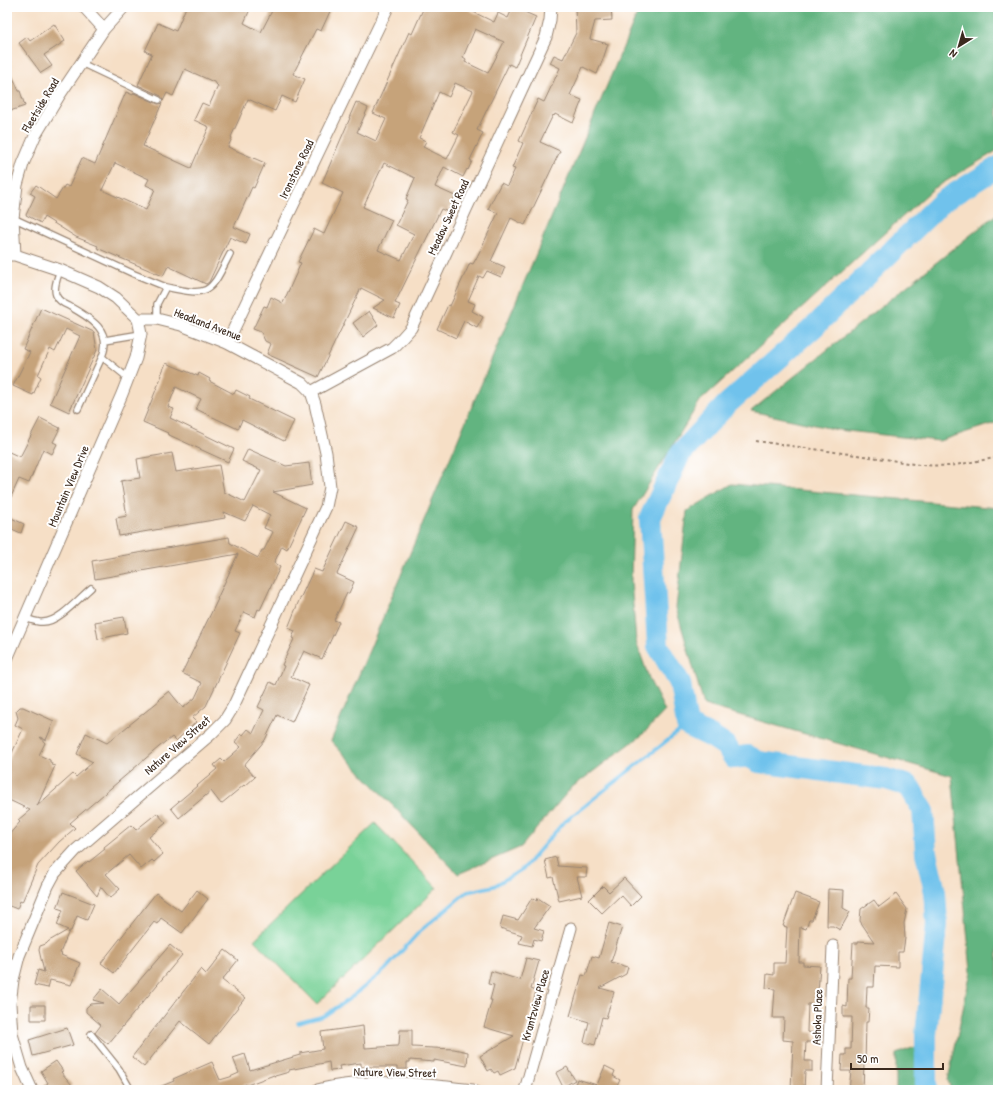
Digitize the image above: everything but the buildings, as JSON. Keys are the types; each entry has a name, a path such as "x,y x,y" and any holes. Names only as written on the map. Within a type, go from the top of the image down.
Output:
{"street":[{"path":"84,7 104,30"},
{"name":"Fleetside Road","path":"11,255 17,185 23,164 35,136 59,96 104,30 124,7"},
{"name":"Ironstone Road","path":"227,343 388,7"},
{"name":"Meadow Sweet Road","path":"311,392 392,348 411,328 546,37 551,7"},
{"path":"11,255 60,270 86,281 116,298 138,320"},
{"name":"Headland Avenue","path":"138,320 157,319 181,324 227,343 302,383 311,392"},
{"name":"Mountain View Drive","path":"7,659 136,358 141,334 138,320"},
{"name":"Nature View Street","path":"32,1090 22,1068 12,1034 10,1004 12,980 19,956 48,886 64,861 218,728 233,707 329,497 329,471 315,404 311,392"},
{"name":"Krantzview Place","path":"525,1090 571,928"},
{"name":"Ashoka Place","path":"827,1090 833,946"},
{"name":"Nature View Street","path":"317,1090 345,1084 388,1082 433,1085 473,1090"}],"lane":[{"path":"81,64 159,100"},
{"path":"13,218 134,274 166,287 190,292 197,293 211,287 216,282 230,254"},
{"path":"60,270 55,290 56,296 62,302 92,320 102,331 105,340 105,349 102,357 78,409"},
{"path":"157,319 157,304 166,287"},
{"path":"105,340 141,334"},
{"path":"102,357 128,378"},
{"path":"24,618 40,622 51,621 62,614 91,588"},
{"path":"91,1034 119,1069 131,1090"}],"path":[{"path":"756,441 854,454 919,465 950,466 998,456"}],"green space":[{"path":"640,7 998,7 998,150 933,189 700,401 633,510 631,581 636,641 650,681 665,711 642,735 571,788 521,847 458,874 331,741"},
{"path":"998,213 998,422 939,441 838,430 751,411"},
{"path":"732,484 998,508 998,1090 951,1090 948,1080 971,971 952,776 704,705 676,608 687,511"},
{"path":"375,823 437,888 317,1004 254,940"},
{"path":"915,1047 923,1090 896,1090 896,1054"}],"waterway":[{"path":"926,1090 926,1035 937,924 935,892 926,853 923,810 909,786 886,779 759,762 748,756 734,758 726,746 712,737 687,725 680,683 658,646 650,518 680,454 726,405 814,327 943,201 998,167"},
{"path":"298,1023 324,1016 349,999 385,970 420,931 467,892 494,886 524,868 563,823 687,725"}]}
